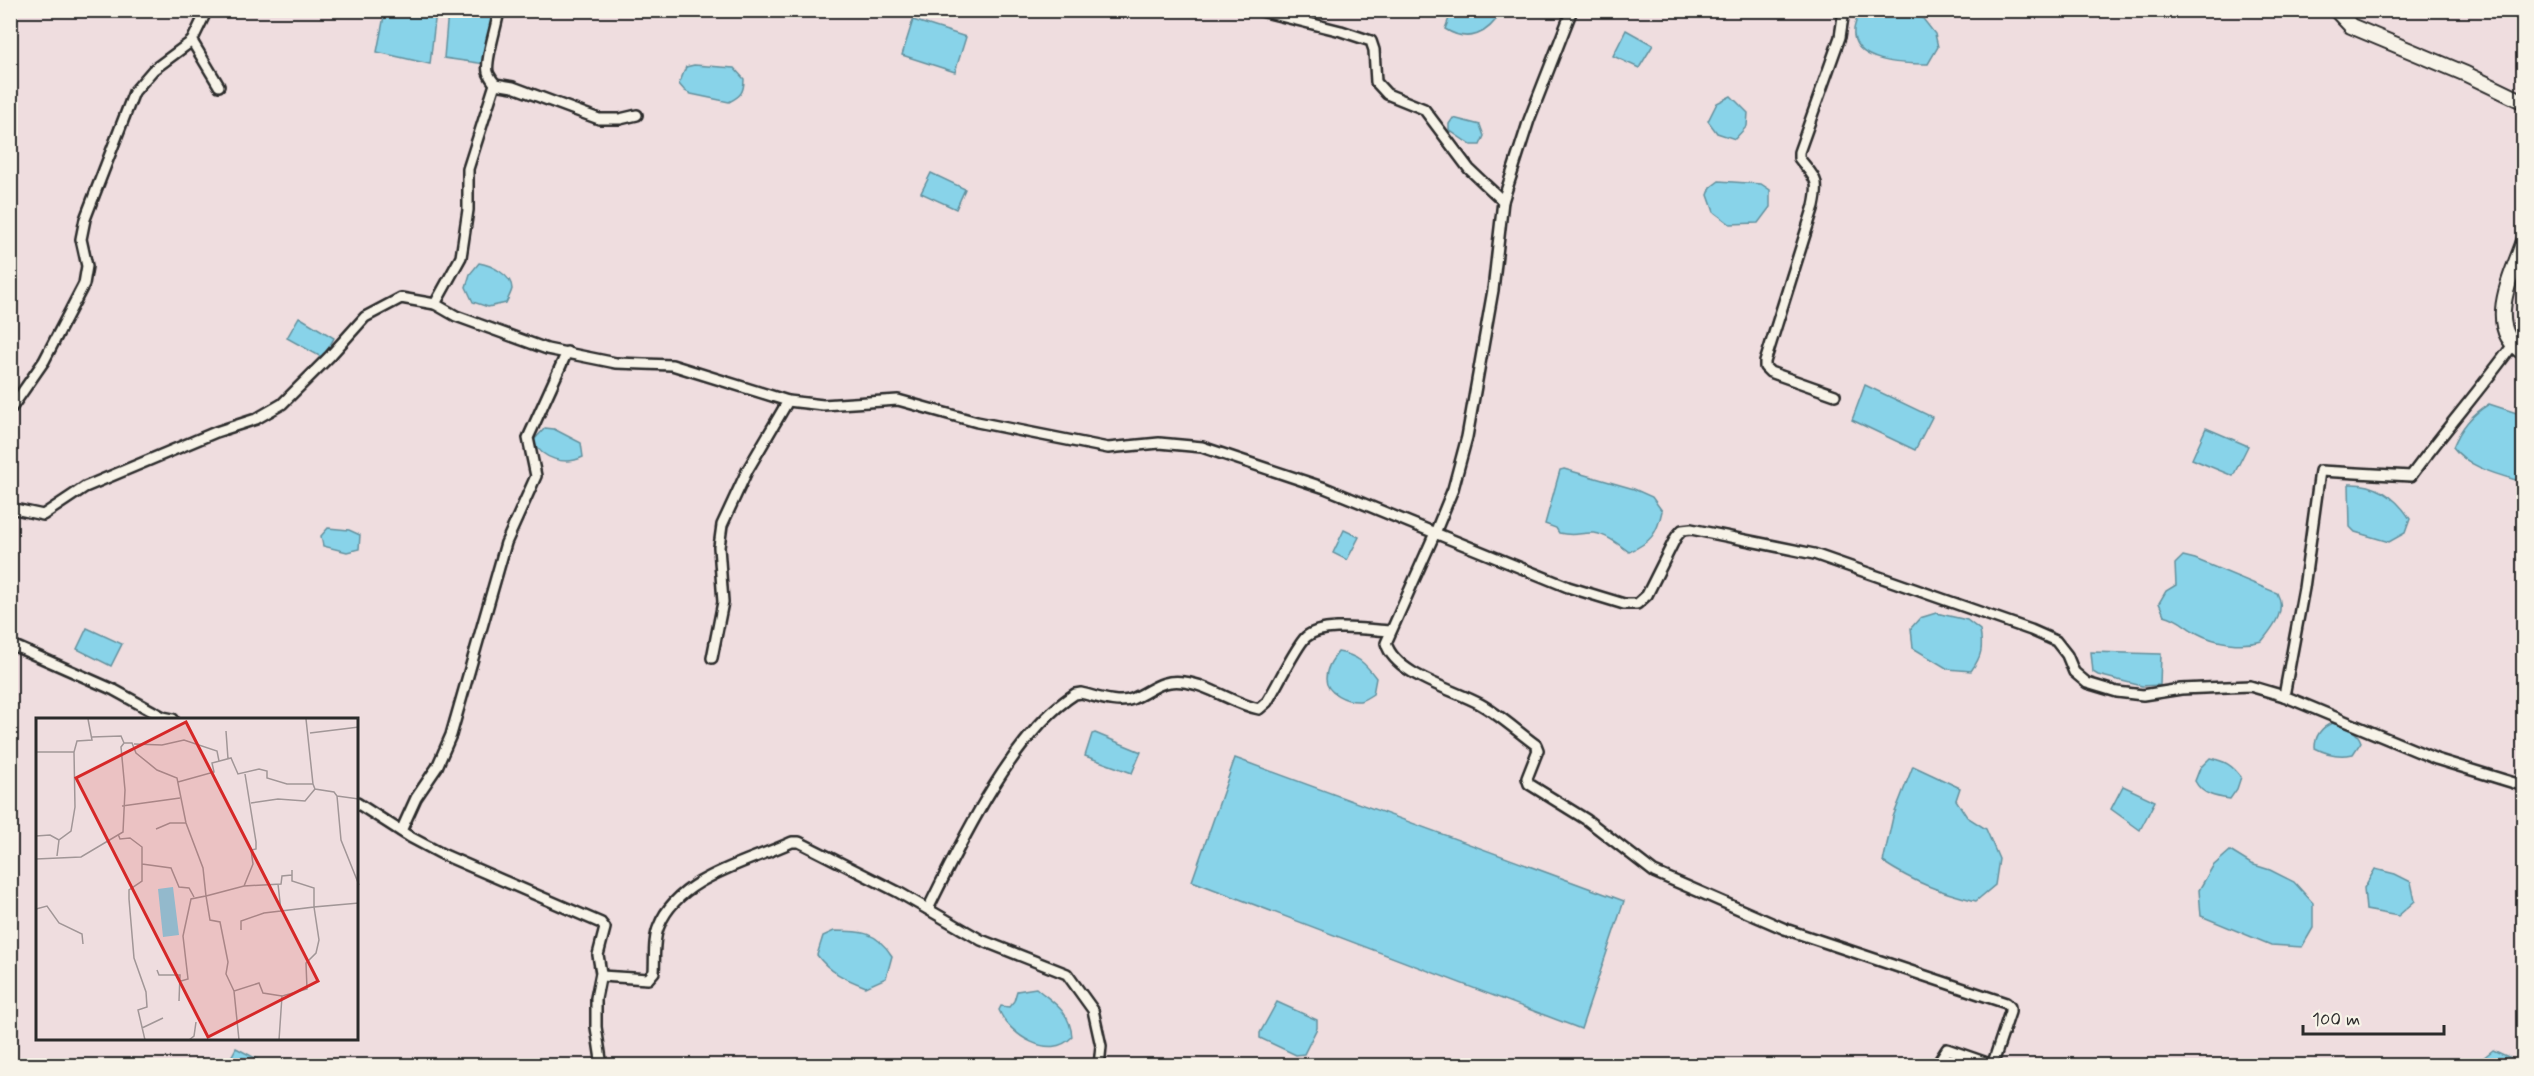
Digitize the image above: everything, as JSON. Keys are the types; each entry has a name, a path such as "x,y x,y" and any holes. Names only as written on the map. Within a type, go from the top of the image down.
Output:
{"main road":[{"path":"2336,10 2351,26 2466,74 2523,102"},
{"path":"2518,350 2501,320 2504,299 2523,241"}],"street":[{"path":"10,410 44,361 84,284 87,266 81,239 85,219 134,92 153,70 192,41 207,10"},
{"path":"499,10 497,29 488,61 488,73 495,84 513,87 599,119 620,119 637,115"},
{"path":"1257,10 1371,41 1374,50 1376,82 1387,94 1424,109 1469,169 1503,201"},
{"path":"1572,10 1530,120 1503,201 1493,290 1467,437 1453,489 1390,631 1386,643 1389,654 1397,662 1449,691 1480,704 1536,746 1538,750 1527,778 1529,784 1587,820 1654,872 1785,929 2010,1006 1994,1064 1947,1049 1936,1065"},
{"path":"1835,395 1770,372 1765,367 1765,362 1814,206 1818,188 1816,178 1798,158 1840,37 1843,11"},
{"path":"192,41 219,86"},
{"path":"435,304 461,257 468,210 468,169 495,84"},
{"path":"10,508 43,515 85,487 216,432 256,419 282,404 365,317 401,298 435,304 456,316 547,350 616,363 672,365 788,401 823,405 898,400 977,422 1108,448 1159,443 1202,447 1316,484 1568,586 1624,604 1637,604 1647,595 1676,537 1682,530 1691,529 1814,554 2031,630 2056,641 2067,656 2074,672 2087,684 2117,692 2143,695 2181,689 2242,686 2268,690 2436,759 2523,786"},
{"path":"2284,696 2304,588 2320,471 2411,476 2446,427 2518,350"},
{"path":"401,831 416,798 437,767 451,735 506,543 536,476 528,438 567,352"},
{"path":"712,658 723,602 719,547 722,525 747,471 788,401"},
{"path":"928,909 1005,768 1038,728 1075,694 1081,693 1120,701 1130,700 1157,684 1184,682 1212,691 1244,706 1259,709 1267,702 1306,638 1317,631 1329,628 1390,631"},
{"path":"10,644 114,690 168,718"},
{"path":"358,804 401,831 474,870 601,923 605,928 598,955 601,976 596,998 596,1027 602,1065"},
{"path":"601,976 648,979 654,972 657,928 679,896 737,863 754,859 792,842 804,844 928,909 981,940 1067,974 1093,1010 1101,1046 1099,1065"}],"water":[{"path":"1452,10 1502,11 1491,26 1484,31 1462,36 1445,29"},
{"path":"1860,10 1917,11 1935,34 1938,47 1928,64 1882,60 1861,49 1855,41 1854,29"},
{"path":"385,11 436,11 430,64 377,52"},
{"path":"448,11 497,11 485,64 444,58"},
{"path":"913,20 966,37 955,72 902,55"},
{"path":"1626,30 1653,45 1639,68 1613,56"},
{"path":"694,65 734,68 744,79 741,93 729,102 685,91 679,84 686,67"},
{"path":"1731,96 1748,113 1747,126 1735,139 1717,133 1708,121 1717,103"},
{"path":"1453,118 1480,125 1484,136 1480,145 1471,145 1449,130 1449,124"},
{"path":"931,173 965,189 956,209 921,193"},
{"path":"1719,181 1761,184 1770,190 1770,207 1758,223 1730,224 1714,212 1708,195 1711,187"},
{"path":"479,263 495,268 509,279 512,289 506,303 488,307 473,302 466,287 470,274"},
{"path":"299,317 334,338 323,358 287,338"},
{"path":"1865,385 1932,417 1915,450 1852,420"},
{"path":"2489,404 2523,415 2523,482 2475,465 2453,447 2467,422"},
{"path":"545,428 554,429 581,443 583,457 562,461 542,452 533,441"},
{"path":"2206,428 2248,446 2233,476 2192,459"},
{"path":"1564,469 1634,489 1652,497 1662,511 1658,526 1648,541 1629,552 1599,534 1559,533 1556,528 1545,524 1560,470"},
{"path":"2349,484 2368,486 2392,498 2410,519 2405,533 2389,542 2355,532 2350,527"},
{"path":"328,528 349,530 360,535 359,549 347,552 323,546 321,536"},
{"path":"1344,530 1359,537 1347,560 1333,553"},
{"path":"2183,556 2277,593 2280,600 2280,612 2262,641 2246,644 2220,642 2164,615 2159,603 2166,591 2176,585 2175,564"},
{"path":"1936,613 1967,620 1980,630 1981,652 1971,671 1948,669 1913,648 1911,628 1920,618"},
{"path":"87,628 122,644 111,666 77,649"},
{"path":"1338,652 1355,658 1372,673 1376,678 1373,694 1355,701 1338,696 1329,688 1326,679 1327,671"},
{"path":"2091,652 2161,654 2160,685 2142,686 2098,675 2093,672"},
{"path":"2332,723 2350,729 2359,738 2361,742 2353,754 2334,755 2315,748 2319,733"},
{"path":"1095,733 1141,752 1132,773 1085,756 1092,734"},
{"path":"1235,758 1624,901 1581,1029 1192,881"},
{"path":"2210,758 2228,764 2241,777 2230,799 2205,792 2195,781 2200,768"},
{"path":"1913,766 1960,788 1956,800 1967,817 1986,829 1999,859 1995,885 1976,901 1928,886 1883,862 1893,817"},
{"path":"2123,786 2155,801 2140,830 2111,809"},
{"path":"2230,851 2251,864 2270,870 2294,882 2313,903 2313,928 2302,947 2271,945 2201,916 2199,890 2213,866"},
{"path":"2375,869 2395,874 2411,882 2415,901 2398,916 2366,910 2364,888"},
{"path":"834,931 860,932 880,942 892,956 886,978 866,987 845,978 827,966 817,955 823,936"},
{"path":"1036,988 1065,1014 1072,1037 1063,1044 1042,1046 1031,1042 1012,1028 999,1010 1001,1006 1009,1007 1017,991"},
{"path":"1277,1002 1317,1020 1317,1028 1304,1054 1296,1055 1260,1038 1260,1033"},
{"path":"236,1048 263,1062 261,1065 227,1065"},
{"path":"2493,1050 2511,1058 2517,1065 2480,1065 2482,1059"}]}
